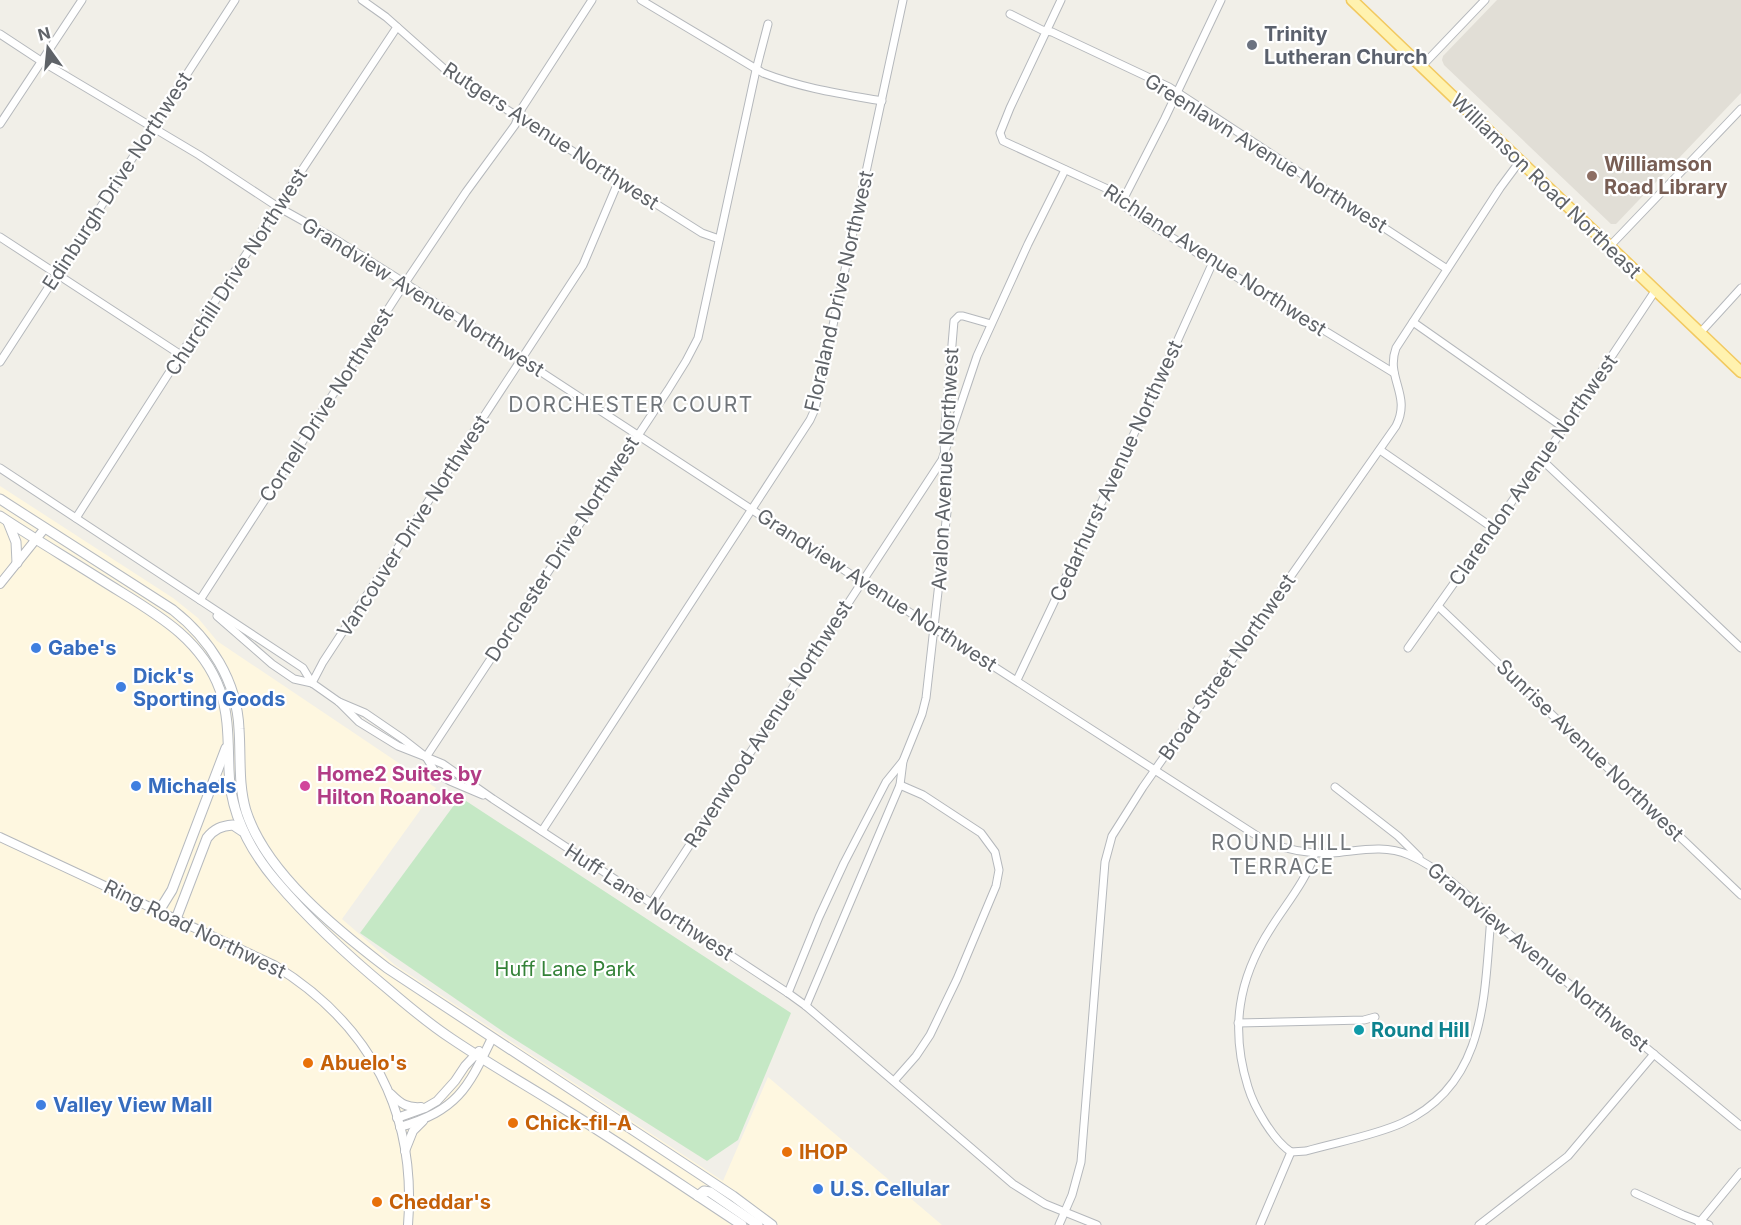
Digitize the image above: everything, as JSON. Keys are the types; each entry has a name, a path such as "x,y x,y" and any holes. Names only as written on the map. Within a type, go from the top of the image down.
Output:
{"main road":[{"name":"Williamson Road Northeast","path":"1352,0 1741,372"},
{"path":"0,499 173,610 192,626 208,645 233,693 239,729 242,794 260,841 287,878 333,925 378,961 733,1196 772,1225"},
{"path":"3,518 162,618 190,641 203,657 219,687 227,720 231,793 242,831 275,880 310,918 359,965 414,1012 479,1057 568,1111 742,1225"},
{"path":"3,518 16,542 17,563"},
{"path":"159,911 172,890 229,740"},
{"path":"176,919 207,838 216,829 230,825 242,831"},
{"path":"310,918 369,962 378,961"},
{"path":"698,1196 704,1191 710,1192 758,1225"}],"street":[{"path":"0,124 82,0"},
{"name":"Edinburgh Drive Northwest","path":"0,362 235,0"},
{"name":"Rutgers Avenue Northwest","path":"362,0 397,27 449,73 702,233 719,239"},
{"name":"Cornell Drive Northwest","path":"200,600 405,283 518,118 522,108 592,0"},
{"path":"641,0 756,70 775,78 831,92 882,100"},
{"name":"Floraland Drive Northwest","path":"542,831 753,509 815,409 903,0"},
{"path":"1047,31 1061,0"},
{"path":"1123,200 1221,0"},
{"path":"1421,67 1485,0"},
{"name":"Greenlawn Avenue Northwest","path":"1010,14 1177,93 1447,268"},
{"name":"Dorchester Drive Northwest","path":"426,757 697,342 768,24"},
{"name":"Churchill Drive Northwest","path":"76,518 181,354 397,27"},
{"name":"Richland Avenue Northwest","path":"1047,31 1000,131 1003,141 1114,192 1123,200 1127,208 1394,373"},
{"name":"Grandview Avenue Northwest","path":"0,34 405,283 1265,841 1294,850 1316,853 1382,849 1406,854 1422,862 1439,873 1741,1126"},
{"path":"1609,247 1741,109"},
{"name":"Broad Street Northwest","path":"1059,1225 1072,1195 1081,1162 1105,862 1112,836 1155,769 1396,426 1402,410 1401,393 1394,373 1396,348 1520,161"},
{"path":"944,454 967,383 991,324 1065,170"},
{"name":"Vancouver Drive Northwest","path":"312,683 323,662 583,265 619,180"},
{"path":"0,237 181,354"},
{"name":"Cedarhurst Avenue Northwest","path":"1017,680 1213,262"},
{"path":"1700,333 1741,288"},
{"name":"Clarendon Avenue Northwest","path":"1408,648 1564,428 1655,291"},
{"name":"Avalon Avenue Northwest","path":"806,1006 900,785 903,761 924,706 947,512 944,454 954,321 959,316 963,316 991,324"},
{"path":"1413,322 1564,428"},
{"path":"1380,450 1493,528"},
{"name":"Ravenwood Avenue Northwest","path":"651,904 944,454"},
{"path":"1541,459 1741,648"},
{"name":"Huff Lane Northwest","path":"0,468 303,668 312,683"},
{"path":"0,584 45,528"},
{"name":"Huff Lane Northwest","path":"200,600 272,664 294,679 312,683 339,702 365,713 426,757 443,764 788,993 1013,1184 1046,1204 1097,1225"},
{"name":"Sunrise Avenue Northwest","path":"1438,606 1741,895"},
{"name":"Avalon Avenue Northwest","path":"788,993 844,863 886,782 903,761"},
{"path":"894,1081 916,1056 930,1035 957,979 996,886 999,870 994,852 981,833 923,795 900,785"},
{"path":"1335,787 1398,836 1422,862"},
{"name":"Ring Road Northwest","path":"0,837 274,965 311,990 355,1034 373,1060 388,1091 405,1151 409,1197 408,1225"},
{"path":"1316,853 1305,877 1270,929 1250,968 1238,1023 1239,1051 1251,1097 1275,1136 1291,1152 1306,1151 1400,1124 1426,1110 1449,1088 1463,1067 1477,1036 1491,917"},
{"path":"1238,1023 1364,1020 1375,1017"},
{"path":"405,1151 413,1131 465,1089 472,1079 479,1057 492,1038"},
{"path":"1479,1225 1568,1156 1654,1054"},
{"path":"398,1122 433,1104 446,1093 465,1066 479,1057"},
{"path":"388,1091 396,1100 411,1108 433,1104"},
{"path":"398,1122 428,1118"},
{"path":"1260,1225 1291,1152"},
{"path":"1699,1223 1741,1172"},
{"path":"1635,1193 1699,1223 1709,1225"}],"shaded area":[{"path":"1497,0 1741,0 1741,93 1616,224 1611,224 1444,65 1443,56"},
{"path":"0,486 173,598 198,618 217,641 436,788 342,919 395,965 723,1181 768,1077 942,1225 0,1225"}],"green space":[{"name":"Huff Lane Park","path":"460,797 791,1013 738,1140 707,1161 508,1035 360,933"}],"place":[{"name":"Trinity Lutheran Church","path":"1252,45"},
{"name":"Williamson Road Library","path":"1592,176"},
{"name":"Gabe's","path":"36,648"},
{"name":"Dick's Sporting Goods","path":"121,687"},
{"name":"Michaels","path":"136,786"},
{"name":"Home2 Suites by Hilton Roanoke","path":"305,786"},
{"name":"Round Hill","path":"1359,1030"},
{"name":"Abuelo's","path":"308,1063"},
{"name":"Valley View Mall","path":"41,1105"},
{"name":"Chick-fil-A","path":"513,1123"},
{"name":"IHOP","path":"787,1152"},
{"name":"U.S. Cellular","path":"818,1189"},
{"name":"Cheddar's","path":"377,1202"}],"district":[{"name":"DORCHESTER COURT","path":"631,405"},
{"name":"ROUND HILL TERRACE","path":"1282,855"}]}
